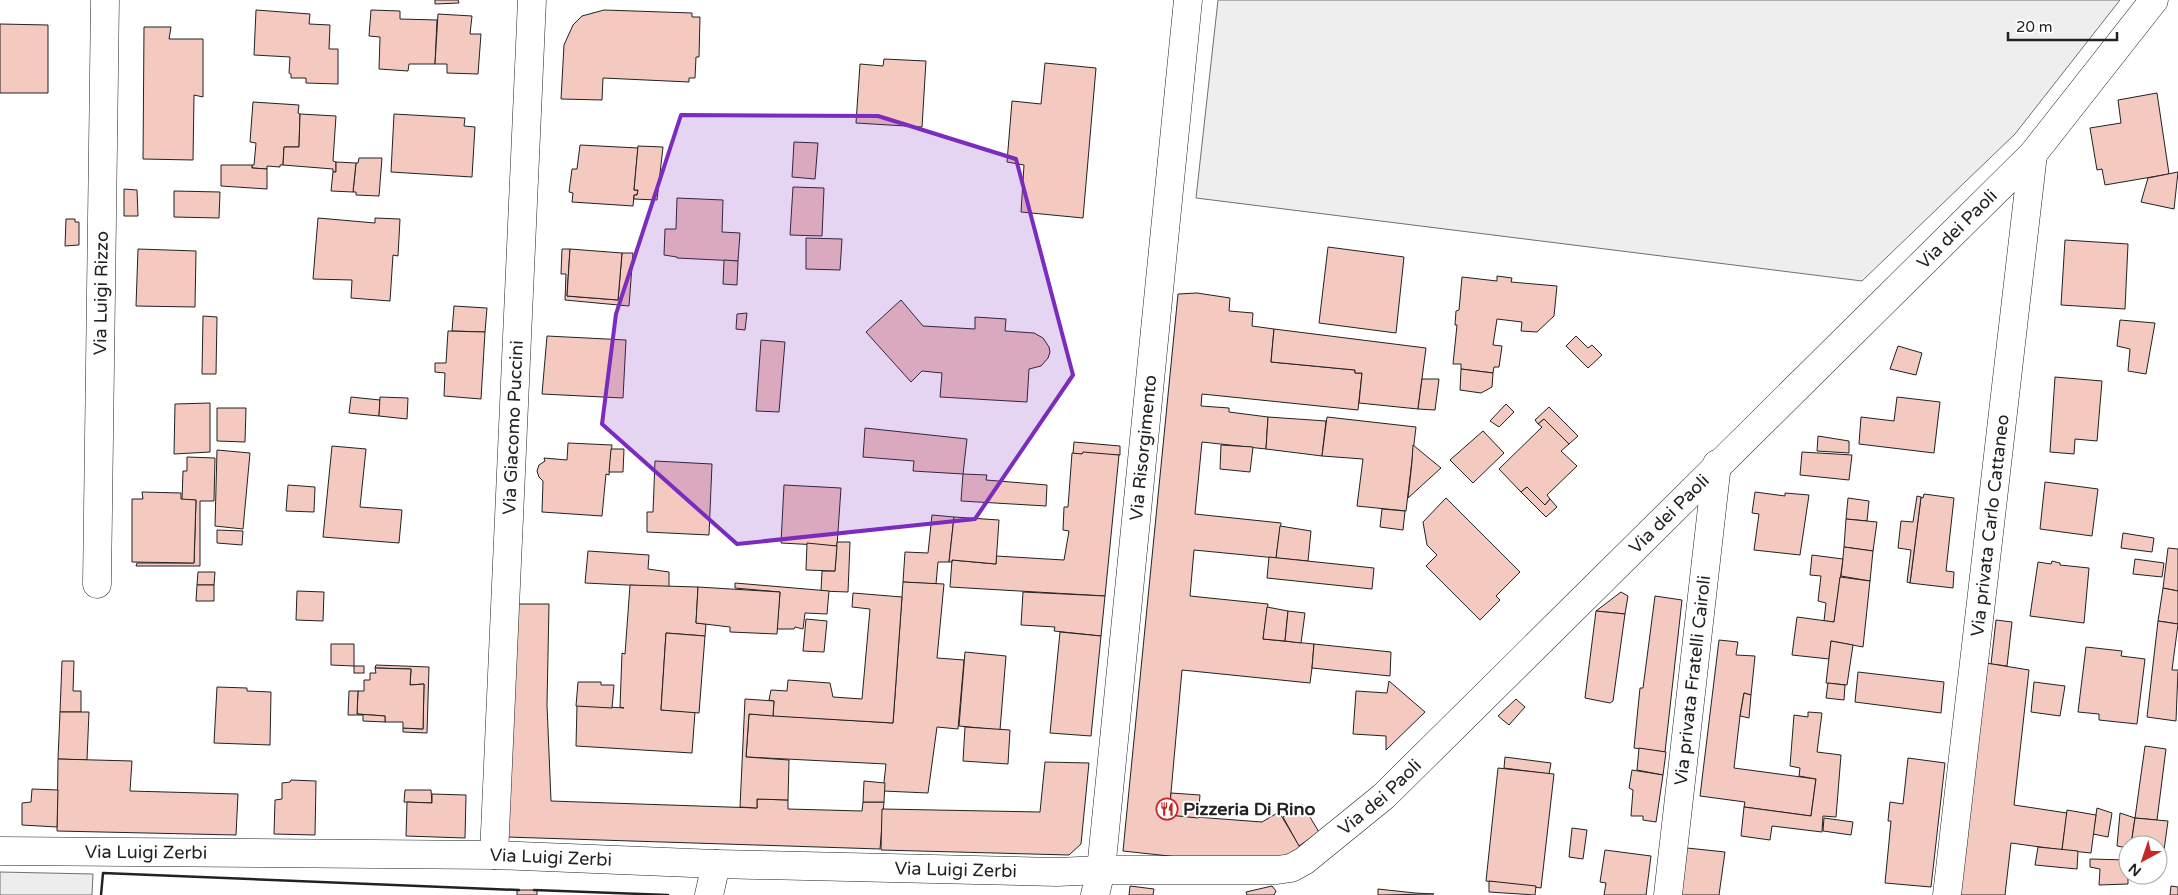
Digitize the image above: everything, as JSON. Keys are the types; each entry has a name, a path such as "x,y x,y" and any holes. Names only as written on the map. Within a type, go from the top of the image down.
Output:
{"street":[{"name":"Via Luigi Rizzo","path":"97,584 106,0"},
{"name":"Via Giacomo Puccini","path":"494,855 532,0"},
{"name":"Via Risorgimento","path":"1098,882 1188,0"},
{"name":"Via dei Paoli","path":"1098,882 1291,868 1304,861 1384,796 1717,464 2033,154 2154,0"},
{"name":"Via privata Carlo Cattaneo","path":"1947,895 2033,154"},
{"name":"Via privata Fratelli Cairoli","path":"1668,895 1717,464"},
{"name":"Via Luigi Zerbi","path":"0,851 494,855 716,864 1057,872 1098,882"},
{"path":"709,895 716,864"}],"highlighted area":[{"path":"681,115 878,116 1016,159 1073,375 975,519 737,544 602,424 616,314"}],"shaded area":[{"path":"1218,0 2120,0 2015,134 1862,281 1196,198"},
{"path":"0,872 93,874 92,895 0,895"}],"building":[{"path":"435,0 458,0 459,3 435,4"},
{"path":"256,10 310,14 309,24 330,25 329,49 338,49 338,84 306,83 306,78 291,78 289,73 290,57 254,55"},
{"path":"371,10 400,11 400,19 437,20 435,64 409,64 408,71 379,69 380,37 369,36"},
{"path":"604,10 692,13 692,17 700,17 699,57 696,57 695,78 689,78 689,82 603,78 602,100 561,99 564,45 573,25 582,16"},
{"path":"438,14 472,16 470,34 481,34 478,74 447,73 447,64 435,64"},
{"path":"0,24 48,25 48,93 0,93"},
{"path":"144,27 171,27 169,39 203,39 203,97 194,95 193,160 143,159"},
{"path":"884,59 926,61 922,127 856,123 860,64 883,66"},
{"path":"1045,63 1096,68 1083,218 1021,212 1024,165 1007,162 1012,101 1041,104"},
{"path":"2157,93 2169,174 2105,185 2102,169 2097,170 2090,128 2121,123 2118,100"},
{"path":"253,102 299,105 299,147 284,147 283,165 280,165 280,167 267,166 267,169 252,168 252,165 254,165 256,143 250,142"},
{"path":"300,114 336,116 333,161 336,162 336,172 333,172 333,169 283,165 284,147 299,147"},
{"path":"394,114 465,118 464,126 475,127 472,177 391,172"},
{"path":"794,142 818,143 815,179 792,177"},
{"path":"580,145 638,148 634,190 638,190 637,195 634,195 633,206 572,202 573,193 569,192 572,169 577,169"},
{"path":"638,146 663,147 657,200 634,199 634,195 637,195 638,190 634,190"},
{"path":"359,158 382,158 379,196 356,195 356,192 353,192 356,163 358,163"},
{"path":"336,162 356,163 353,192 331,191 333,172 336,172"},
{"path":"221,165 252,165 252,168 267,169 267,189 221,186"},
{"path":"2178,172 2174,209 2141,202 2148,178"},
{"path":"793,187 824,188 822,236 790,235"},
{"path":"124,189 137,190 138,216 124,216"},
{"path":"174,191 220,192 219,218 174,217"},
{"path":"677,198 723,200 722,232 740,233 738,261 677,258 664,255 665,229 676,229"},
{"path":"318,218 375,223 375,218 400,219 398,256 393,255 390,301 351,298 352,280 313,279"},
{"path":"66,219 75,219 75,222 79,222 79,245 65,246"},
{"path":"806,238 842,239 840,270 806,269"},
{"path":"2065,240 2128,244 2125,309 2061,305"},
{"path":"1328,247 1404,257 1396,333 1319,323"},
{"path":"138,249 196,251 195,307 136,306"},
{"path":"562,249 570,249 567,296 618,300 622,253 633,253 629,306 565,300 566,274 561,274"},
{"path":"570,249 622,253 618,300 567,296"},
{"path":"724,260 738,261 737,285 723,284"},
{"path":"1497,276 1512,278 1511,282 1557,286 1554,316 1537,332 1521,331 1522,322 1497,319 1493,345 1502,346 1499,367 1494,367 1493,373 1461,369 1461,364 1453,364 1457,325 1455,325 1456,311 1459,310 1462,277 1497,281"},
{"path":"1197,293 1230,298 1229,311 1253,313 1252,326 1274,329 1271,362 1355,370 1355,373 1362,373 1358,410 1202,394 1201,406 1229,408 1229,412 1268,417 1266,449 1202,442 1195,514 1281,523 1276,558 1194,550 1190,596 1268,604 1263,639 1314,644 1310,683 1182,670 1169,815 1262,822 1279,812 1300,847 1284,860 1233,863 1123,851 1178,294"},
{"path":"901,300 923,326 975,329 975,317 1006,319 1005,331 1034,333 1043,338 1050,352 1048,358 1041,366 1029,369 1027,402 940,397 942,373 922,371 911,382 866,332"},
{"path":"454,306 487,308 485,332 452,331"},
{"path":"747,313 745,330 736,329 737,314"},
{"path":"203,316 217,317 216,374 202,374"},
{"path":"2120,320 2155,323 2146,374 2128,371 2130,349 2117,346"},
{"path":"1274,329 1426,348 1418,409 1359,403 1362,373 1355,373 1355,370 1271,362"},
{"path":"448,331 485,332 481,399 444,396 445,373 435,372 435,363 446,363"},
{"path":"547,336 626,340 623,398 542,394"},
{"path":"1576,336 1588,348 1592,345 1602,355 1588,368 1566,346"},
{"path":"761,340 785,342 779,412 756,411"},
{"path":"1898,346 1922,353 1916,375 1890,369"},
{"path":"1461,369 1493,373 1492,387 1481,393 1460,390"},
{"path":"2055,377 2102,381 2097,441 2075,439 2074,454 2050,452"},
{"path":"1422,379 1439,379 1435,410 1418,409"},
{"path":"351,397 380,400 379,416 349,413"},
{"path":"380,397 408,398 407,419 379,416"},
{"path":"1897,397 1940,402 1934,453 1859,444 1861,417 1894,421"},
{"path":"210,403 210,452 174,454 175,404"},
{"path":"1506,404 1514,412 1499,427 1490,421"},
{"path":"1549,407 1578,436 1569,444 1544,419 1538,424 1535,420"},
{"path":"217,408 246,408 245,442 217,441"},
{"path":"1268,417 1326,421 1322,456 1266,449"},
{"path":"1327,417 1416,427 1406,511 1357,506 1363,459 1322,456"},
{"path":"1544,419 1569,444 1561,451 1577,466 1547,495 1550,499 1545,505 1527,487 1521,492 1499,469 1542,427 1538,424"},
{"path":"865,428 967,439 963,474 913,471 914,461 863,457"},
{"path":"1483,431 1504,453 1473,483 1450,460"},
{"path":"1818,436 1849,441 1849,453 1817,451"},
{"path":"1074,442 1120,446 1120,455 1073,454"},
{"path":"568,443 612,445 609,475 606,474 602,516 542,512 543,481 537,471 539,465 545,461 544,458 567,460"},
{"path":"1221,445 1253,447 1250,472 1220,469"},
{"path":"1413,445 1441,468 1408,498 1412,462"},
{"path":"332,446 366,449 360,507 402,510 399,543 323,537"},
{"path":"611,449 624,449 623,472 609,472"},
{"path":"217,450 250,453 243,529 215,526"},
{"path":"1083,452 1119,455 1105,596 950,587 952,560 996,564 996,556 1064,560 1069,531 1063,530 1064,507 1068,507 1072,453 1082,454"},
{"path":"1802,452 1852,455 1849,480 1800,475"},
{"path":"187,457 215,458 214,501 200,501 200,566 136,566 137,563 194,563 196,500 182,500 183,471 187,471"},
{"path":"655,461 712,464 709,535 647,532 647,512 653,512"},
{"path":"963,474 987,475 986,480 1047,485 1046,506 961,501"},
{"path":"2045,482 2098,489 2092,536 2040,529"},
{"path":"288,485 315,487 314,512 286,511"},
{"path":"784,485 841,488 837,546 781,543"},
{"path":"1527,487 1545,505 1550,499 1557,507 1546,517 1521,492"},
{"path":"142,492 181,493 181,499 196,500 194,563 132,562 132,499 143,499"},
{"path":"1755,492 1785,496 1785,493 1809,495 1800,555 1754,550 1759,514 1752,513"},
{"path":"1924,494 1954,498 1946,571 1954,572 1953,588 1910,583 1921,497 1923,498"},
{"path":"1917,496 1921,497 1910,583 1907,582 1911,550 1898,548 1901,521 1913,522"},
{"path":"1446,498 1520,572 1496,596 1500,600 1480,620 1426,566 1437,555 1427,545 1423,522"},
{"path":"1848,498 1869,501 1867,521 1846,519"},
{"path":"1382,509 1405,511 1403,530 1380,527"},
{"path":"932,515 954,517 949,562 938,562 936,584 903,582 905,552 928,553"},
{"path":"954,517 999,520 996,564 952,560 952,562 949,562"},
{"path":"1846,519 1877,522 1873,551 1844,547"},
{"path":"1280,526 1311,531 1308,561 1276,558"},
{"path":"217,530 243,531 242,545 217,543"},
{"path":"2123,533 2154,538 2152,552 2121,548"},
{"path":"837,542 850,542 848,592 821,591 822,571 835,571"},
{"path":"807,543 837,546 835,571 806,570"},
{"path":"1844,547 1873,551 1870,581 1841,576"},
{"path":"2168,548 2178,549 2178,591 2163,588"},
{"path":"588,551 649,555 648,569 669,572 669,587 585,583"},
{"path":"1812,555 1843,559 1834,622 1824,621 1826,603 1818,601 1821,576 1810,575"},
{"path":"1269,557 1374,568 1372,589 1267,578"},
{"path":"2135,559 2164,563 2162,577 2133,574"},
{"path":"2052,561 2060,563 2060,565 2089,568 2084,623 2030,616 2038,562 2051,564"},
{"path":"198,572 215,572 214,585 197,585"},
{"path":"1840,577 1870,581 1863,647 1831,641 1829,659 1792,655 1797,617 1834,622"},
{"path":"903,582 944,584 937,658 964,660 958,729 937,727 928,793 883,791 886,764 746,757 749,714 893,723"},
{"path":"735,583 829,591 827,614 805,613 803,629 795,627 794,629 777,629 780,592 735,588"},
{"path":"197,585 214,585 214,601 196,601"},
{"path":"630,585 698,587 696,623 706,624 705,636 666,633 661,710 695,712 692,753 576,746 577,705 624,708 620,707 622,653 625,654"},
{"path":"698,587 780,592 777,634 730,632 730,627 696,623"},
{"path":"2163,588 2178,591 2178,624 2158,621"},
{"path":"297,591 324,592 323,621 296,620"},
{"path":"1023,592 1105,596 1101,636 1054,631 1055,627 1021,625"},
{"path":"1621,592 1628,596 1625,614 1596,611"},
{"path":"853,593 902,597 893,723 773,716 774,701 769,700 771,690 787,691 788,680 830,683 833,697 862,699 870,609 852,607"},
{"path":"1655,596 1682,600 1665,752 1634,748 1640,688 1643,688"},
{"path":"509,604 549,604 547,705 551,801 757,808 757,799 788,800 788,809 862,811 863,802 884,802 880,849 507,837"},
{"path":"1267,607 1288,611 1285,641 1263,639"},
{"path":"1288,611 1305,613 1301,643 1285,641"},
{"path":"1596,611 1625,614 1613,701 1610,703 1585,698"},
{"path":"806,619 827,621 824,652 803,651"},
{"path":"1996,620 2012,622 2007,666 1991,664"},
{"path":"2158,621 2178,624 2172,670 2178,670 2176,721 2147,717"},
{"path":"1060,632 1101,636 1091,736 1050,733"},
{"path":"666,633 705,636 699,713 661,710"},
{"path":"1719,640 1738,642 1736,655 1755,656 1751,695 1744,693 1734,768 1816,779 1811,816 1744,807 1745,802 1700,796"},
{"path":"1831,641 1853,645 1847,685 1826,683"},
{"path":"331,644 354,644 354,666 331,665"},
{"path":"1314,644 1391,652 1390,676 1312,668"},
{"path":"2086,647 2122,651 2121,656 2145,659 2137,724 2099,720 2099,714 2078,712"},
{"path":"965,652 1006,656 1000,730 959,726"},
{"path":"62,661 74,661 73,691 81,691 81,712 60,712"},
{"path":"1986,663 2029,670 2014,805 2067,813 2062,850 2011,843 2005,895 1959,895"},
{"path":"376,665 429,667 427,733 403,732 403,728 423,729 424,684 410,685 411,669 375,668"},
{"path":"354,666 364,666 364,673 354,673"},
{"path":"375,668 411,669 410,685 424,684 423,729 403,728 403,722 385,722 385,716 357,714 358,691 364,691 364,680 370,680 370,673 376,673"},
{"path":"1858,672 1944,682 1941,713 1855,702"},
{"path":"1389,681 1425,712 1386,750 1386,736 1353,734 1356,691 1387,693"},
{"path":"578,682 601,682 601,685 614,685 612,708 576,706"},
{"path":"2034,682 2065,686 2060,716 2031,712"},
{"path":"1828,683 1845,685 1844,700 1826,698"},
{"path":"217,687 247,688 247,691 271,692 270,745 214,743"},
{"path":"349,691 358,691 357,714 385,716 385,722 363,721 363,715 348,715"},
{"path":"1744,693 1751,695 1749,718 1740,716"},
{"path":"745,699 774,701 773,716 749,714 746,757 789,760 788,800 757,799 757,808 740,807"},
{"path":"1516,699 1525,707 1509,725 1498,716"},
{"path":"60,712 89,712 87,760 58,759"},
{"path":"1808,712 1822,713 1817,752 1841,755 1836,817 1823,816 1822,832 1772,826 1770,840 1741,836 1744,807 1811,816 1816,779 1799,776 1800,768 1790,766 1794,715 1808,717"},
{"path":"965,727 1010,730 1008,764 963,761"},
{"path":"2145,746 2166,749 2157,820 2135,818"},
{"path":"1639,748 1666,752 1663,775 1637,770"},
{"path":"1505,757 1551,763 1549,774 1504,768"},
{"path":"1908,758 1945,763 1931,887 1885,883 1891,821 1888,821 1890,802 1903,804"},
{"path":"58,759 132,761 130,791 238,794 236,835 57,831"},
{"path":"1045,762 1089,763 1081,844 1069,855 881,850 882,809 1040,812"},
{"path":"1498,768 1554,774 1541,888 1486,881"},
{"path":"1632,770 1663,775 1656,822 1643,820 1643,816 1631,816 1633,790 1629,788"},
{"path":"291,780 316,781 315,835 274,834 275,800 282,799 282,783 290,782"},
{"path":"864,781 885,783 884,802 863,802"},
{"path":"32,789 58,790 57,827 22,825 22,803 31,802"},
{"path":"405,790 431,790 432,803 404,802"},
{"path":"1171,793 1200,795 1198,818 1169,815"},
{"path":"432,794 466,795 465,838 406,836 407,802 432,803"},
{"path":"1302,804 1319,832 1299,846 1283,817"},
{"path":"2097,808 2112,813 2108,837 2093,834"},
{"path":"2067,810 2096,815 2091,853 2062,850"},
{"path":"2120,813 2135,818 2132,835 2118,835"},
{"path":"1824,818 1853,822 1851,835 1823,831"},
{"path":"2135,818 2168,821 2166,835 2132,835"},
{"path":"1572,828 1587,830 1583,859 1569,857"},
{"path":"2038,847 2078,851 2077,869 2035,865"},
{"path":"1687,848 1725,852 1719,895 1681,895"},
{"path":"1605,850 1651,856 1646,895 1604,895 1606,883 1600,882"},
{"path":"2090,859 2118,860 2118,884 2099,885 2100,869 2090,867"},
{"path":"1489,881 1536,886 1535,895 1489,892"},
{"path":"1130,886 1154,889 1153,895 1129,895"},
{"path":"1272,886 1276,891 1274,895 1247,895 1246,892"},
{"path":"2171,886 2178,887 2178,895 2170,895"},
{"path":"1378,889 1415,893 1434,894 1378,895"},
{"path":"517,890 537,890 537,895 517,895"}],"wall":[{"path":"101,895 103,873 519,890"},
{"path":"534,890 668,895"}],"place":[{"name":"Pizzeria Di Rino","path":"1167,809"}]}
